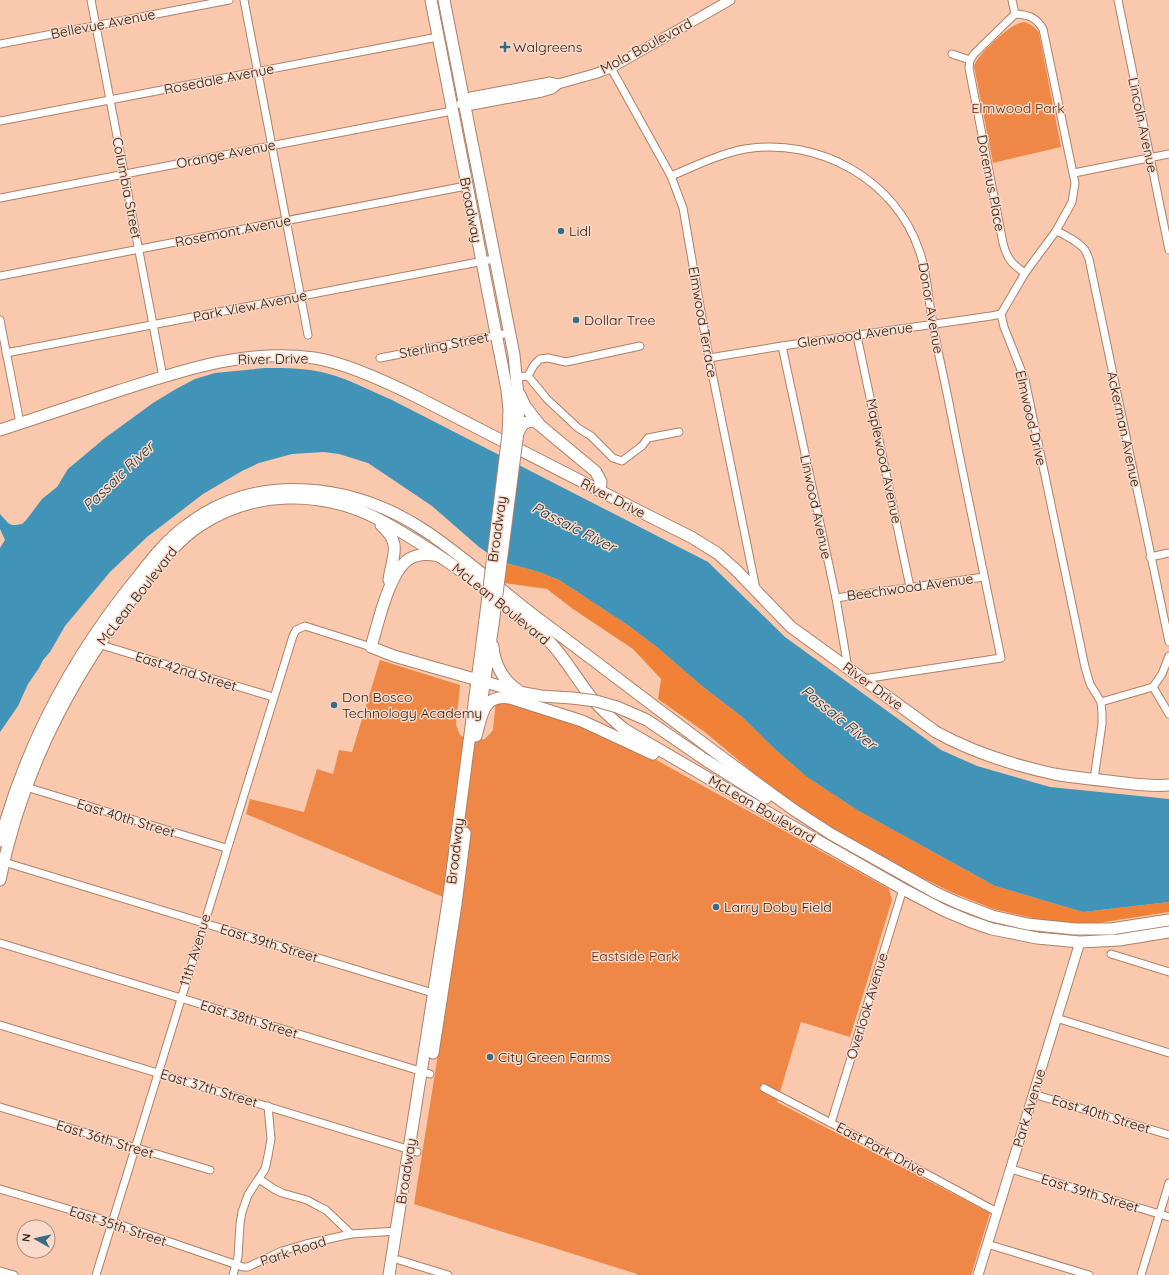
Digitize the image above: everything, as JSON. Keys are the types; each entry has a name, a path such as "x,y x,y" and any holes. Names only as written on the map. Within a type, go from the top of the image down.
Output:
{"main road":[{"name":"Broadway","path":"431,0 466,186 507,390 513,437"},
{"name":"Broadway","path":"390,1275 456,904 473,736 513,437 519,417 517,377 444,0"},
{"name":"River Drive","path":"0,430 163,377 208,364 249,358 291,356 329,362 400,389 691,537 717,553 735,569 791,627 936,732 968,748 1054,774 1144,785 1169,785"},
{"path":"518,390 522,401 539,424 596,472 600,482 600,491"},
{"path":"513,437 523,424 531,421 539,424"},
{"name":"McLean Boulevard","path":"0,841 26,762 57,696 96,633 166,543 185,526 216,506 251,494 287,489 324,491 359,500 394,513 426,531 540,620 810,822 947,898 975,910 1004,919 1045,927 1088,930 1118,928 1169,920"},
{"name":"McLean Boulevard","path":"0,880 13,827 26,787 56,716 98,644 127,605 172,549 200,526 221,514 242,506 264,500 298,497 335,502 368,514 441,557 491,593 542,635 563,658 592,698 616,722 646,742 723,787 943,910 992,929 1037,938 1080,942 1119,940 1169,932"},
{"path":"368,514 387,530 394,541 395,554 390,572 388,590 371,646 394,656 524,693 596,701 618,707 647,720 743,784 772,802 810,822"},
{"path":"388,590 401,567 409,559 419,555 441,557"},
{"path":"444,671 464,670 471,667 476,661 489,622"},
{"path":"489,622 493,650 498,667 514,688 524,693"},
{"path":"473,736 488,702 498,697 510,698 582,720 642,748 689,774 723,787"},
{"name":"Broadway","path":"397,1275 413,1151"}],"street":[{"name":"Columbia Street","path":"91,0 163,377"},
{"name":"Bellevue Avenue","path":"0,44 229,0"},
{"path":"244,0 308,335"},
{"name":"Mola Boulevard","path":"463,102 472,104 506,99 552,89 558,84 611,68 730,0"},
{"path":"1012,0 1015,14"},
{"name":"Lincoln Avenue","path":"1118,0 1169,250"},
{"path":"952,54 970,60 974,54 1015,14 1028,15 1039,22 1043,29 1076,183 1072,202 1056,231 1025,273 1001,314"},
{"name":"Rosedale Avenue","path":"0,121 438,37"},
{"name":"Doremus Place","path":"970,60 969,68 1006,255 1011,262 1025,273"},
{"name":"Elmwood Terrace","path":"611,68 671,176 683,208 709,358 756,591"},
{"path":"452,111 463,102"},
{"name":"Orange Avenue","path":"0,198 452,111"},
{"name":"Donor Avenue","path":"671,176 727,153 762,147 806,150 828,157 849,167 863,176 886,196 896,208 914,236 924,264 932,324 1001,658 864,679"},
{"path":"1074,173 1169,154"},
{"name":"Rosemont Avenue","path":"0,276 466,186"},
{"name":"Ackerman Avenue","path":"1056,231 1064,234 1086,251 1089,260 1169,642"},
{"name":"Park View Avenue","path":"6,353 494,259"},
{"name":"Glenwood Avenue","path":"709,358 1001,314"},
{"name":"Elmwood Drive","path":"1001,314 1004,327 1025,380 1085,667 1090,684 1101,702 1102,724 1094,779"},
{"path":"0,320 16,425"},
{"name":"Sterling Street","path":"380,358 509,333"},
{"name":"Maplewood Avenue","path":"857,336 910,587"},
{"path":"528,376 534,365 540,359 548,358 566,362 640,346"},
{"name":"Linwood Avenue","path":"782,346 836,598 848,668"},
{"path":"517,377 528,376"},
{"path":"528,376 547,399 578,428 591,436 614,458 622,461 642,446 648,438 678,432"},
{"path":"1150,557 1169,553"},
{"name":"Beechwood Avenue","path":"836,598 984,577"},
{"name":"11th Avenue","path":"96,1275 226,848 293,636 299,628 308,627 371,646"},
{"name":"East 42nd Street","path":"98,644 273,697"},
{"path":"1101,702 1153,687 1162,674 1169,656"},
{"path":"1153,687 1169,714"},
{"name":"East 40th Street","path":"26,787 226,848"},
{"name":"East 39th Street","path":"4,862 439,995"},
{"name":"Overlook Avenue","path":"832,1123 903,888"},
{"name":"Park Avenue","path":"978,1275 1080,942"},
{"name":"East 38th Street","path":"0,943 426,1073"},
{"path":"1111,954 1169,972"},
{"path":"1056,1018 1169,1053"},
{"name":"East 37th Street","path":"0,1024 413,1151"},
{"name":"East Park Drive","path":"764,1088 997,1212"},
{"name":"East 40th Street","path":"1033,1094 1169,1135"},
{"path":"233,1275 236,1264 242,1212 248,1195 265,1169 271,1139 268,1106"},
{"name":"East 36th Street","path":"0,1107 210,1170"},
{"name":"East 39th Street","path":"1010,1169 1169,1217"},
{"path":"259,1179 282,1193 307,1200 320,1206 351,1234"},
{"path":"1141,1275 1169,1183"},
{"name":"East 35th Street","path":"0,1189 112,1222 236,1264"},
{"name":"Park Road","path":"236,1264 243,1267 248,1266 282,1251 351,1234 397,1231"},
{"path":"987,1244 1089,1275"},
{"path":"399,1260 448,1275"},
{"path":"0,1271 14,1275"}],"green space":[{"name":"Elmwood Park","path":"1024,22 1033,26 1039,33 1061,147 993,163 974,66 980,56 997,39 1014,26"},
{"name":"Eastside Park","path":"380,660 460,685 456,725 460,735 469,740 485,739 493,730 496,700 574,722 633,747 889,889 892,900 850,1037 801,1022 777,1102 990,1213 971,1275 637,1275 414,1204 462,905 246,814 250,799 304,812 317,769 333,774 339,750 352,752"}],"shaded area":[{"path":"506,563 539,572 559,580 629,626 741,716 777,751 807,777 857,810 995,886 1083,912 1169,902 1169,912 1098,923 1068,923 1041,920 993,909 951,892 896,865 791,804 706,733 658,699 661,679 633,649 573,609 547,589 504,583"}],"water":[{"name":"Passaic River","path":"265,368 305,369 321,372 337,376 361,386 392,400 708,562 785,637 941,750 977,766 1050,787 1169,799 1169,902 1083,912 995,886 857,810 807,777 777,751 741,716 702,686 658,648 629,626 576,591 559,580 539,572 506,563 492,556 479,547 432,506 368,463 339,454 324,452 292,454 259,463 242,471 203,494 147,537 110,572 65,626 50,652 43,660 28,684 18,706 0,732 0,548 5,540 0,529 0,514 8,523 12,525 22,524 42,499 57,487 68,469 105,438 153,403 176,389 195,379 215,373"}],"place":[{"name":"Walgreens","path":"505,47"},
{"name":"Lidl","path":"561,231"},
{"name":"Dollar Tree","path":"576,320"},
{"name":"Don Bosco Technology Academy","path":"334,705"},
{"name":"Larry Doby Field","path":"716,907"},
{"name":"City Green Farms","path":"490,1057"}]}
